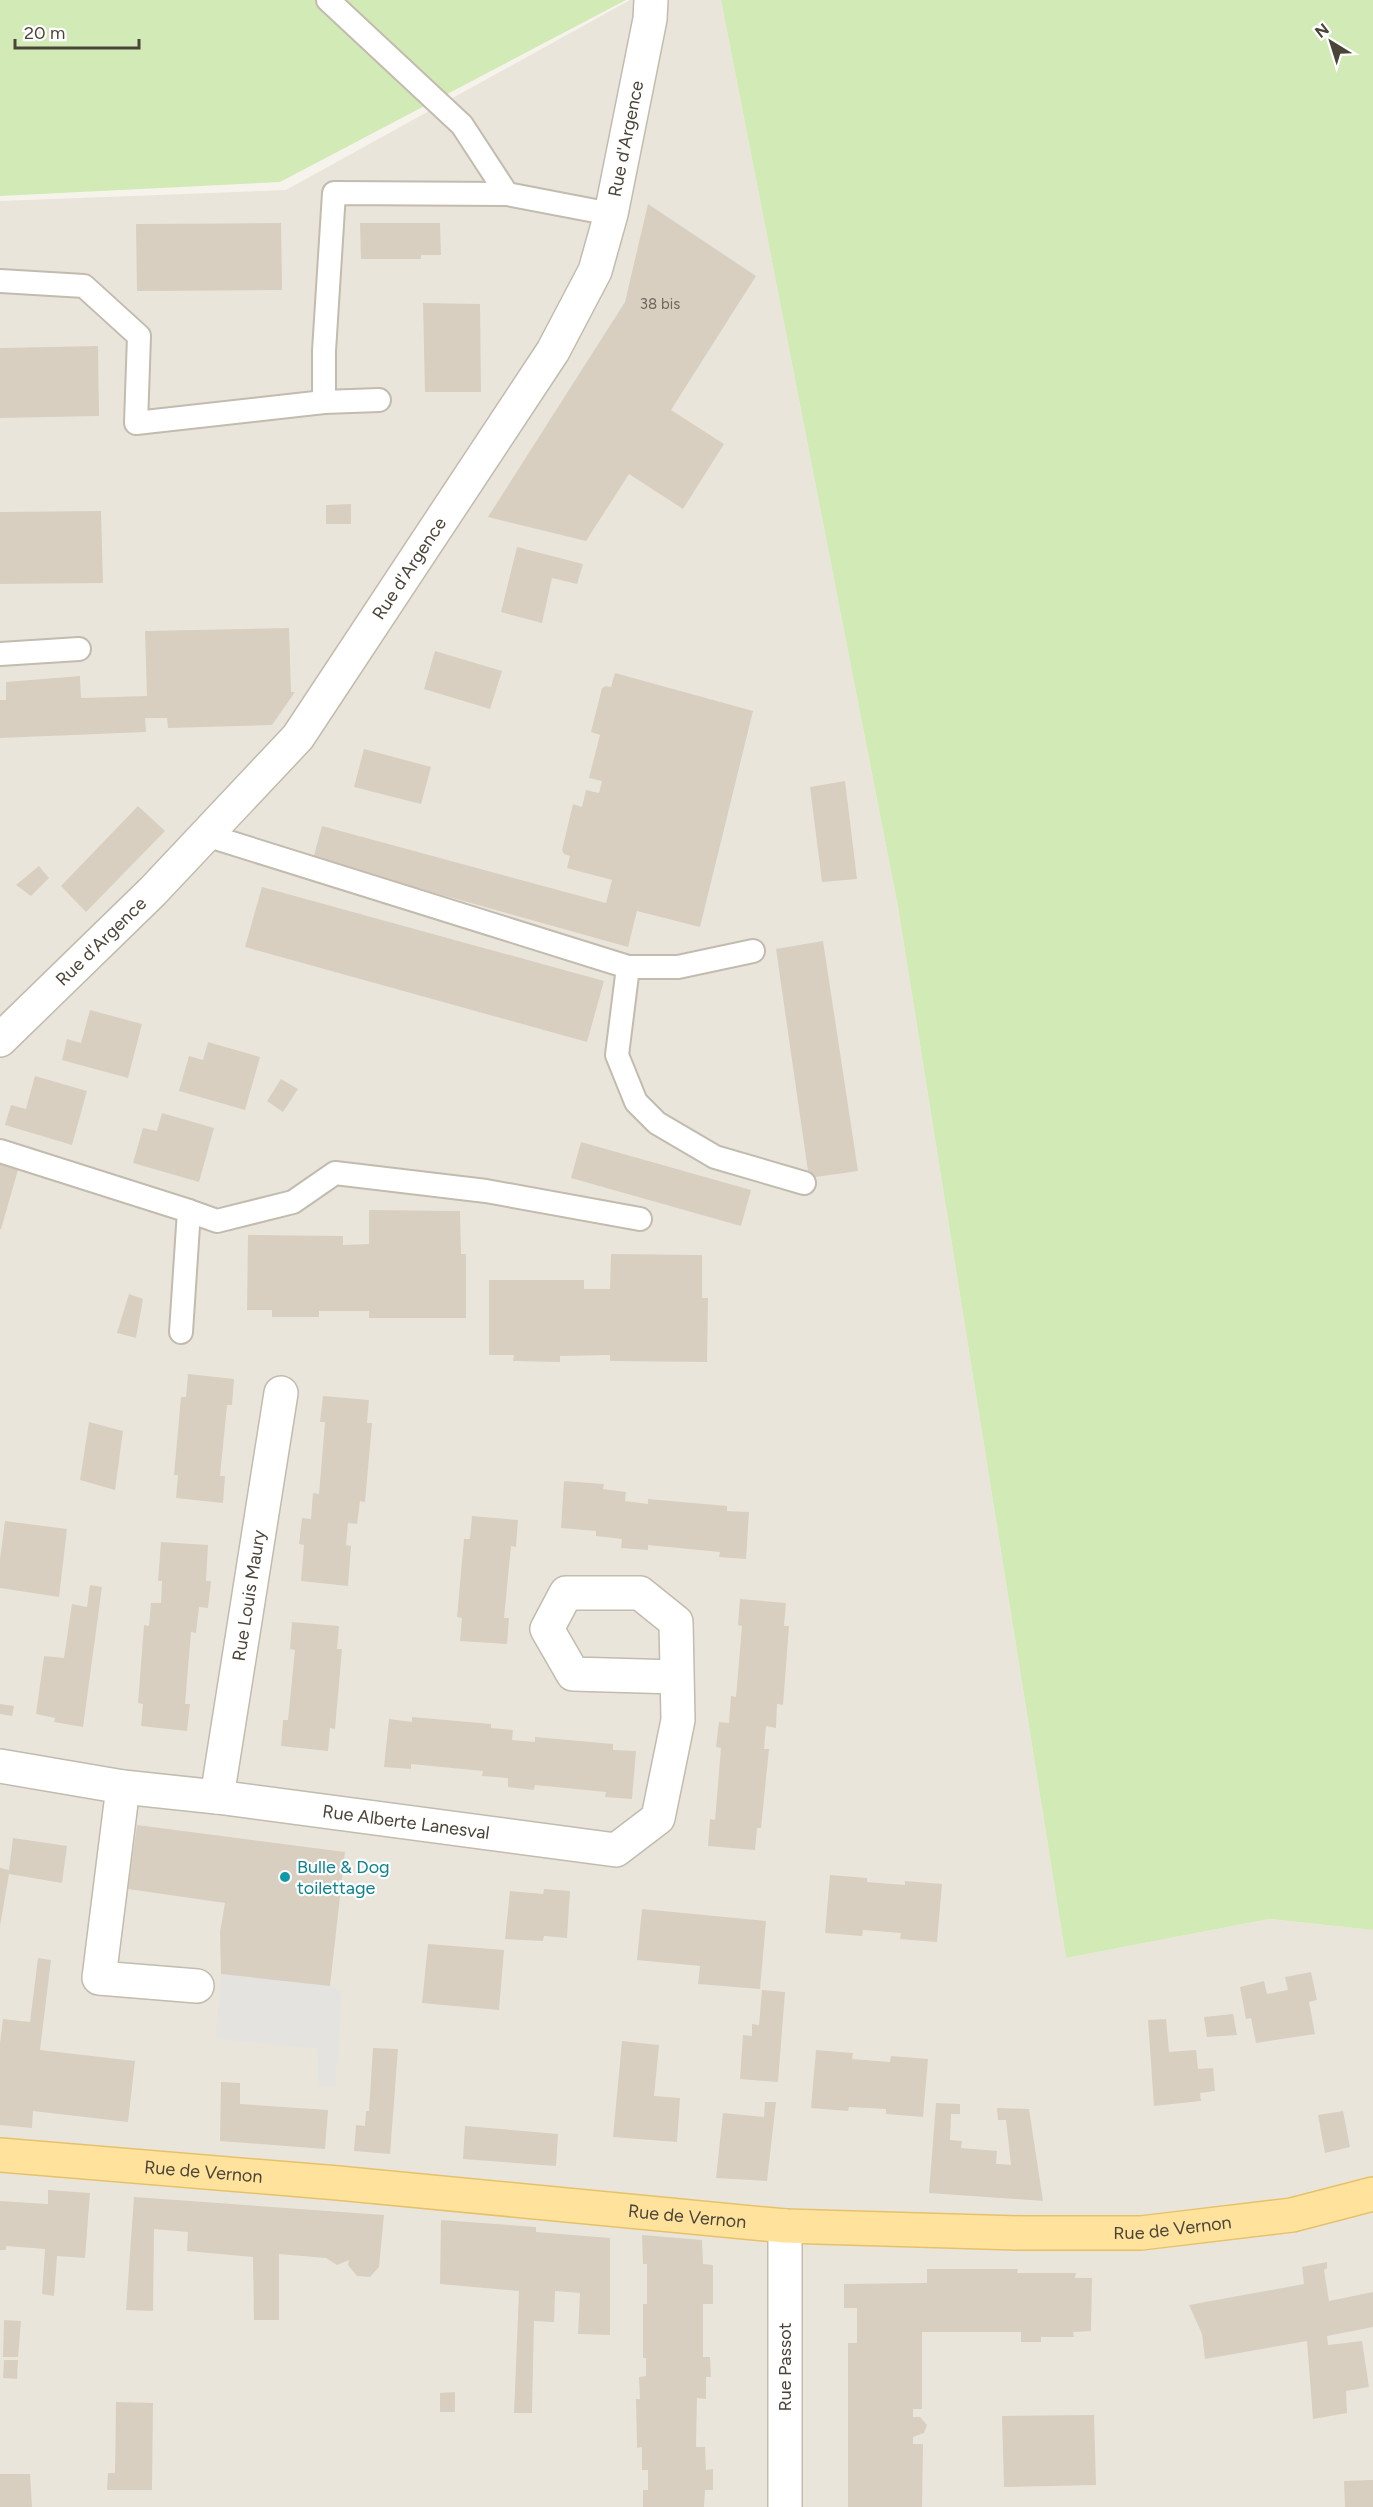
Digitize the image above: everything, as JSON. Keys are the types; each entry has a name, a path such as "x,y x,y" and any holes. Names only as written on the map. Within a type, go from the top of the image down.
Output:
{"main road":[{"name":"Rue de Vernon","path":"0,2155 338,2183 785,2226 1020,2233 1141,2233 1292,2215 1373,2194"}],"street":[{"name":"Rue d'Argence","path":"0,1040 153,891 297,737 553,351 595,271 611,214 650,19 651,0"},
{"name":"Rue Louis Maury","path":"218,1797 281,1393"},
{"name":"Rue Alberte Lanesval","path":"0,1766 123,1787 218,1797 616,1850 658,1818 678,1720 676,1677"},
{"path":"123,1787 99,1978 197,1986"},
{"name":"Rue Passot","path":"785,2226 785,2507"}],"lane":[{"path":"328,0 462,125 507,194"},
{"path":"324,402 324,351 334,193 507,194 611,214"},
{"path":"0,281 84,286 139,336 136,423 324,402 379,400"},
{"path":"0,654 79,649"},
{"path":"206,835 628,967 678,967 753,951"},
{"path":"628,967 617,1055 636,1102 657,1123 715,1157 804,1183"},
{"path":"0,1151 217,1221 294,1202 335,1173 486,1191 640,1219"},
{"path":"181,1332 189,1211"}],"shaded area":[{"path":"630,0 721,0 898,907 1066,1958 1269,1919 1373,1930 1373,2507 0,2507 0,201 286,190"},
{"path":"221,1974 330,1986 342,1990 336,2087 318,2086 318,2049 216,2039"}],"green space":[{"path":"0,0 626,0 280,182 0,196"},
{"path":"721,0 1373,0 1373,1930 1269,1919 1066,1958 898,907"}],"building":[{"path":"648,204 756,276 671,410 724,444 683,509 629,474 586,541 488,517 625,302"},
{"path":"281,223 282,290 137,291 136,224"},
{"path":"360,223 440,223 441,255 421,255 421,259 361,259"},
{"path":"423,303 480,304 481,392 425,392"},
{"path":"98,346 99,416 0,418 0,348"},
{"path":"351,504 351,524 326,524 326,505"},
{"path":"101,511 103,583 0,584 0,512"},
{"path":"517,547 583,564 577,584 552,578 542,623 501,612"},
{"path":"289,628 291,692 295,692 272,725 168,728 167,718 145,718 146,732 0,738 0,700 6,700 6,682 80,676 81,698 147,696 145,631"},
{"path":"435,651 502,671 490,709 424,689"},
{"path":"615,673 753,711 700,927 637,911 628,947 313,859 322,826 606,903 612,880 567,868 570,856 564,854 562,850 573,804 582,807 586,790 599,793 602,781 589,778 600,735 591,732 602,688 611,687"},
{"path":"364,749 431,767 421,804 354,787"},
{"path":"845,781 857,879 822,882 810,787"},
{"path":"138,806 165,831 86,912 61,886"},
{"path":"39,866 49,878 31,896 16,885"},
{"path":"262,887 604,981 587,1042 245,947"},
{"path":"823,941 858,1171 809,1178 776,949"},
{"path":"90,1010 142,1024 128,1078 62,1060 67,1039 81,1043"},
{"path":"208,1042 260,1057 245,1110 179,1091 189,1056 203,1060"},
{"path":"35,1076 87,1091 72,1145 5,1125 11,1105 26,1109"},
{"path":"281,1079 298,1089 283,1112 267,1101"},
{"path":"162,1113 214,1128 199,1182 133,1163 143,1128 157,1131"},
{"path":"581,1142 751,1190 741,1226 571,1178"},
{"path":"0,1164 18,1170 1,1229 0,1229"},
{"path":"369,1210 460,1211 461,1254 466,1254 466,1318 369,1318 369,1311 319,1311 319,1317 272,1317 272,1310 247,1310 248,1235 343,1236 343,1245 369,1244"},
{"path":"611,1254 702,1255 702,1298 708,1298 707,1362 610,1361 610,1355 560,1356 560,1362 513,1361 514,1355 489,1355 489,1280 584,1280 584,1289 610,1289"},
{"path":"129,1294 143,1299 136,1338 117,1333"},
{"path":"188,1374 234,1379 232,1405 227,1405 220,1476 225,1476 223,1503 176,1498 178,1475 174,1475 181,1397 186,1397"},
{"path":"323,1396 369,1400 367,1423 372,1423 365,1502 360,1501 357,1524 348,1523 346,1545 351,1546 348,1586 301,1581 304,1545 299,1544 302,1518 311,1519 313,1493 319,1494 325,1422 320,1422"},
{"path":"89,1422 123,1431 115,1490 80,1480"},
{"path":"564,1481 604,1484 603,1489 626,1492 625,1501 648,1504 648,1499 727,1506 727,1511 749,1512 746,1559 719,1557 720,1552 648,1545 648,1550 621,1548 622,1539 596,1536 596,1531 561,1528"},
{"path":"472,1516 518,1520 516,1547 511,1546 504,1618 509,1618 507,1644 460,1641 462,1618 457,1617 464,1539 470,1539"},
{"path":"5,1521 67,1529 59,1597 0,1588 0,1559"},
{"path":"161,1542 208,1545 206,1581 211,1581 208,1608 199,1607 196,1633 191,1632 185,1704 190,1704 187,1731 141,1726 143,1704 138,1703 144,1625 149,1626 151,1603 161,1603 162,1581 158,1581"},
{"path":"90,1585 102,1587 83,1727 54,1722 55,1718 36,1714 44,1656 64,1658 72,1604 87,1607"},
{"path":"740,1599 786,1603 784,1626 789,1626 783,1705 777,1704 776,1728 766,1726 764,1749 769,1749 761,1828 757,1828 755,1850 708,1846 710,1819 715,1820 721,1748 716,1747 719,1722 729,1723 731,1696 736,1697 742,1626 738,1625"},
{"path":"292,1622 339,1626 337,1649 342,1649 335,1729 330,1728 328,1751 281,1746 283,1720 288,1720 295,1650 290,1649"},
{"path":"0,1704 14,1706 12,1716 0,1714"},
{"path":"412,1717 491,1724 491,1728 513,1730 512,1740 535,1742 535,1737 613,1744 613,1750 636,1751 632,1799 605,1797 606,1792 535,1785 534,1790 508,1787 508,1778 482,1776 483,1771 411,1764 411,1769 384,1767 389,1719 412,1722"},
{"path":"137,1825 345,1852 330,1986 221,1974 220,1932 225,1903 128,1889"},
{"path":"13,1838 67,1846 62,1883 9,1874 0,1926 0,1868 9,1870"},
{"path":"830,1875 867,1878 867,1882 905,1885 905,1881 942,1884 937,1942 900,1939 901,1933 863,1930 862,1936 825,1933"},
{"path":"544,1889 570,1891 567,1938 544,1936 543,1941 505,1939 510,1891 543,1894"},
{"path":"642,1909 766,1921 760,1989 698,1984 700,1966 637,1960"},
{"path":"428,1944 504,1950 499,2010 422,2003"},
{"path":"38,1958 51,1960 40,2050 135,2061 128,2122 33,2111 32,2128 0,2125 0,2043 3,2019 30,2022"},
{"path":"1311,1972 1317,2000 1309,2002 1315,2034 1256,2043 1251,2018 1246,2019 1240,1987 1264,1981 1267,1994 1288,1990 1285,1977"},
{"path":"762,1990 785,1992 778,2082 740,2079 743,2035 752,2036 752,2024 759,2025"},
{"path":"1233,2014 1237,2035 1207,2037 1204,2017"},
{"path":"1166,2019 1169,2052 1196,2050 1198,2069 1213,2068 1215,2091 1200,2093 1201,2101 1154,2106 1148,2020"},
{"path":"622,2041 659,2045 654,2096 680,2098 677,2142 613,2137"},
{"path":"373,2048 398,2049 390,2154 354,2151 356,2125 365,2126 366,2111 369,2111"},
{"path":"816,2050 853,2053 852,2059 890,2062 891,2056 928,2059 923,2117 886,2114 886,2109 849,2107 848,2111 811,2108"},
{"path":"221,2082 240,2083 240,2104 328,2110 325,2149 220,2141"},
{"path":"765,2102 776,2102 767,2181 716,2178 723,2113 764,2117"},
{"path":"936,2103 960,2104 960,2114 951,2114 950,2140 962,2141 961,2148 997,2151 996,2164 1011,2165 1006,2120 998,2120 997,2108 1029,2109 1043,2201 929,2193"},
{"path":"1343,2111 1350,2147 1325,2153 1318,2115"},
{"path":"465,2126 558,2134 556,2166 463,2159"},
{"path":"48,2190 90,2193 85,2258 57,2256 54,2296 42,2294 45,2249 6,2246 6,2250 0,2250 0,2201 48,2204"},
{"path":"134,2197 384,2215 379,2267 370,2277 357,2276 348,2265 349,2260 337,2265 326,2258 279,2254 279,2320 254,2320 253,2257 187,2251 188,2232 154,2229 153,2311 126,2310"},
{"path":"441,2220 536,2227 536,2232 610,2238 610,2335 578,2334 580,2293 555,2291 554,2322 534,2321 532,2413 514,2413 519,2291 440,2284"},
{"path":"642,2235 702,2240 703,2264 713,2265 713,2304 703,2304 703,2357 710,2357 711,2377 706,2377 706,2399 697,2398 696,2447 705,2447 706,2470 713,2469 713,2490 705,2490 704,2507 643,2507 643,2490 648,2490 648,2470 642,2470 642,2447 637,2448 636,2399 640,2399 639,2377 646,2376 646,2358 643,2358 643,2304 647,2304 647,2264 643,2264"},
{"path":"1327,2262 1327,2268 1324,2270 1329,2301 1373,2292 1373,2327 1327,2336 1328,2345 1362,2341 1369,2387 1346,2391 1347,2413 1313,2419 1307,2341 1205,2359 1202,2334 1189,2305 1304,2284 1302,2267"},
{"path":"927,2269 1018,2269 1017,2273 1076,2273 1075,2278 1092,2278 1091,2331 1073,2332 1074,2337 1041,2337 1041,2342 1021,2342 1021,2332 922,2332 922,2409 913,2409 913,2417 920,2417 927,2425 924,2433 913,2437 913,2444 923,2444 922,2507 848,2507 848,2343 857,2343 857,2308 844,2308 844,2284 927,2283"},
{"path":"4,2320 21,2321 18,2357 3,2357"},
{"path":"4,2360 18,2360 17,2379 3,2378"},
{"path":"455,2392 455,2412 440,2412 440,2393"},
{"path":"116,2402 153,2403 152,2490 107,2490 108,2473 115,2473"},
{"path":"1094,2415 1096,2485 1004,2487 1002,2416"},
{"path":"0,2474 30,2474 32,2507 0,2507"},
{"path":"1373,2480 1373,2507 1345,2507 1344,2481"}],"place":[{"name":"Bulle & Dog toilettage","path":"285,1877"}]}
